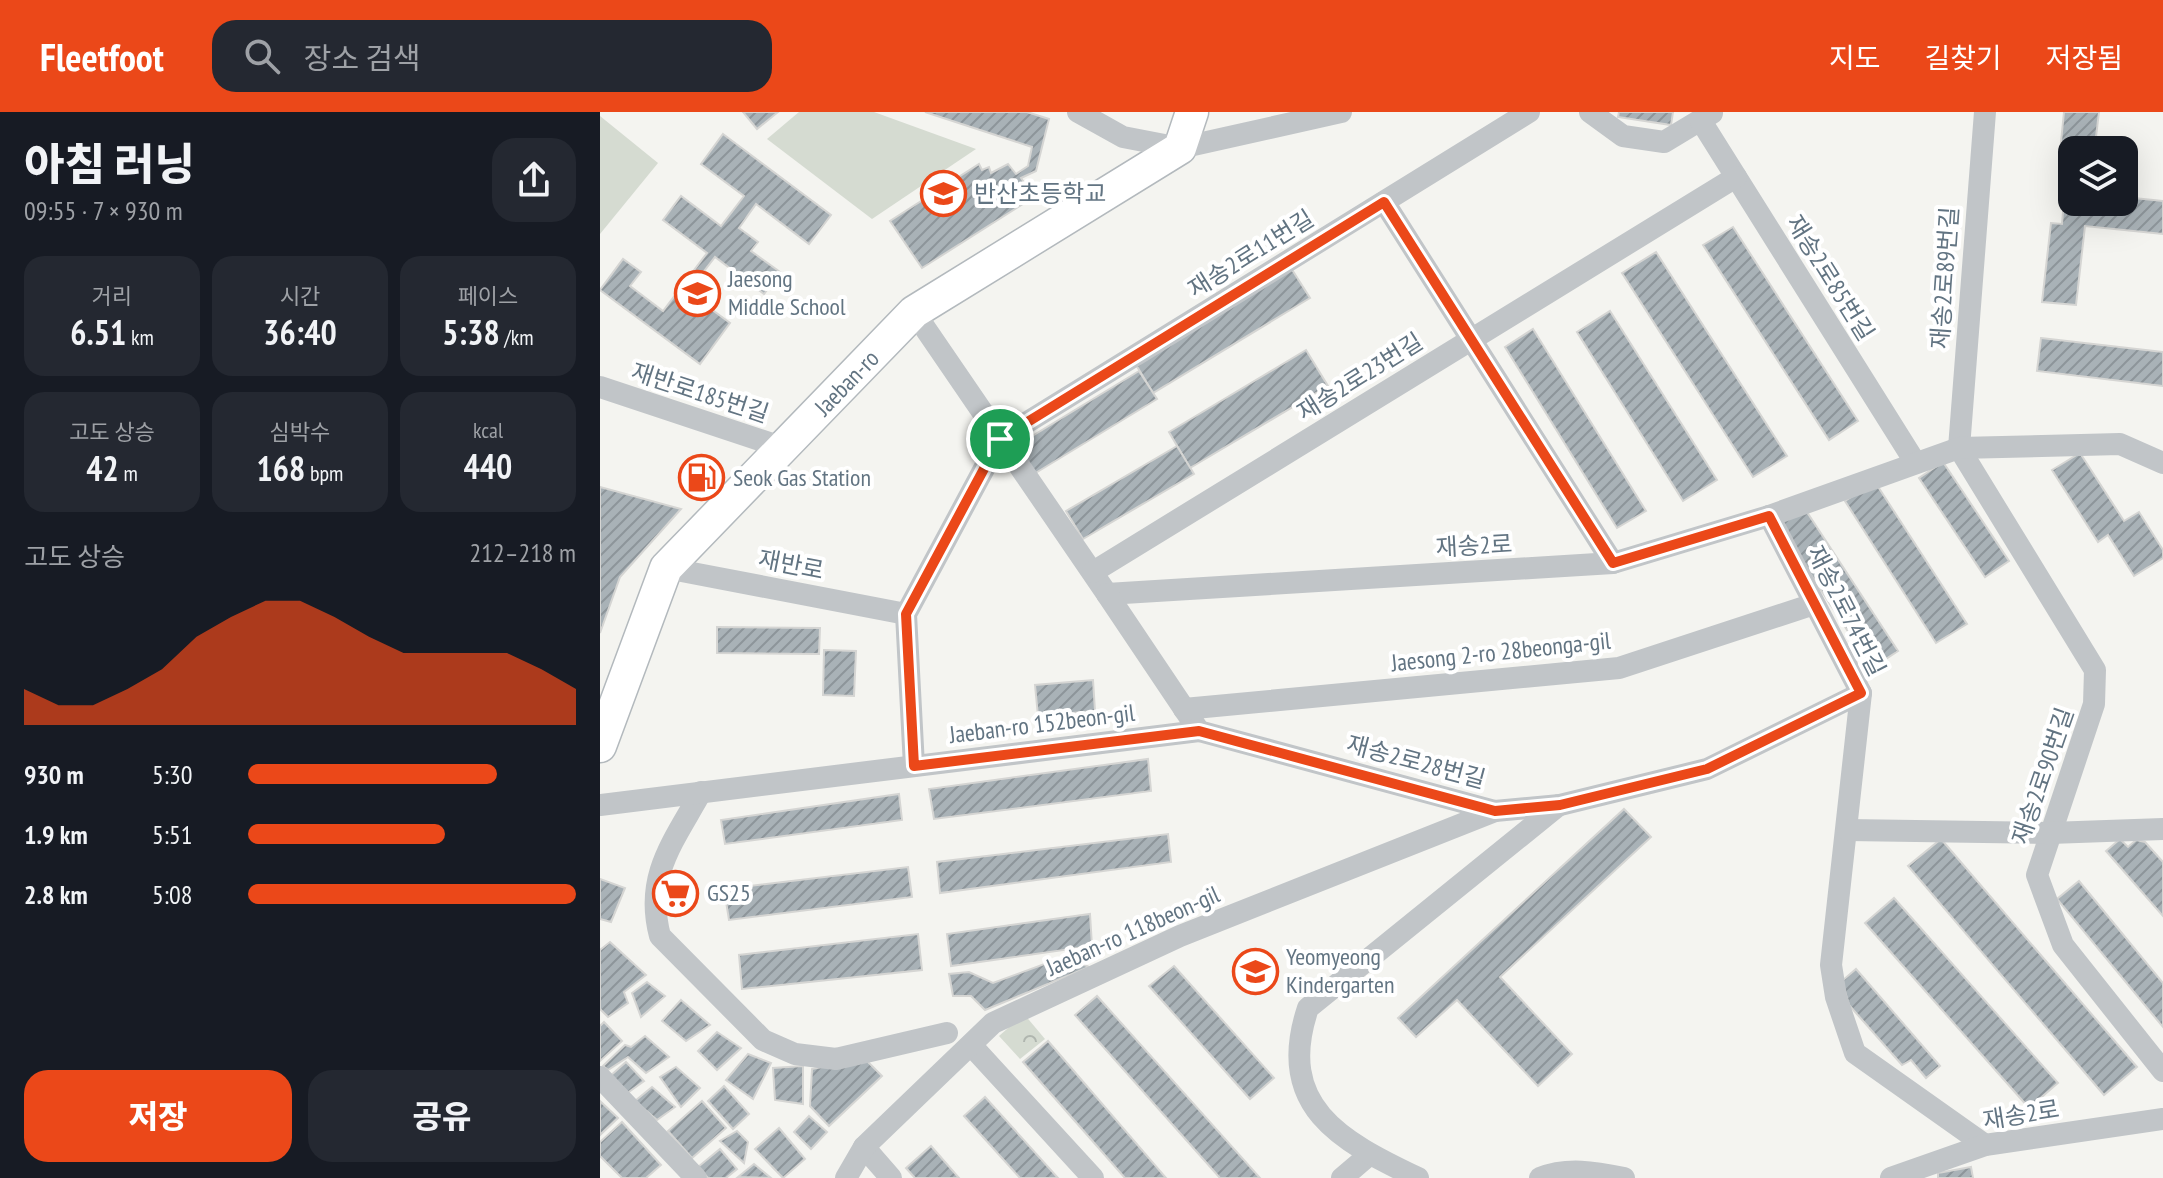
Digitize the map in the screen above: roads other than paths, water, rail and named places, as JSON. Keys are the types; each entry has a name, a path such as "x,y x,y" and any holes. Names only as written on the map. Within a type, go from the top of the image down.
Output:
{"main road":[{"path":"1180,148 1192,112"},
{"name":"Jaeban-ro","path":"600,746 666,568 914,312 1180,148"}],"street":[{"path":"1078,112 1123,137 1180,148 1341,112"},
{"name":"재송2로11번길","path":"1000,439 1529,112"},
{"name":"재송2로89번길","path":"1959,448 1985,112"},
{"path":"1598,115 1623,136 1664,142 1707,117"},
{"name":"재송2로85번길","path":"1707,117 1736,177 1915,462"},
{"name":"재송2로23번길","path":"1093,572 1736,177"},
{"path":"1384,202 1613,563"},
{"path":"914,312 1199,731"},
{"name":"재반로185번길","path":"600,387 784,448"},
{"path":"914,766 906,614 1000,439"},
{"name":"재송2로","path":"1107,594 1613,563 1769,516 1959,448 2120,444 2163,463"},
{"name":"재송2로90번길","path":"1959,448 2095,670 2094,704 2037,875 2063,945 2163,1071"},
{"name":"재송2로74번길","path":"1769,516 1861,693 1831,965 1836,997 1855,1053 1985,1145"},
{"name":"재반로","path":"666,568 906,614"},
{"name":"Jaesong 2-ro 28beonga-gil","path":"1184,709 1619,668 1814,604"},
{"name":"재송2로28번길","path":"1199,731 1495,811 1560,805 1707,769 1861,693"},
{"name":"Jaeban-ro 152beon-gil","path":"600,805 1199,731"},
{"path":"701,792 663,855 654,916 660,936 763,1040 795,1054 836,1059 947,1033"},
{"path":"1418,1178 1369,1155 1333,1130 1308,1101 1300,1072 1300,1033 1308,1008 1560,805"},
{"name":"Jaeban-ro 118beon-gil","path":"846,1178 864,1147 993,1023 1180,936 1495,811"},
{"path":"1848,830 2050,833 2163,829"},
{"path":"971,1045 1093,1178"},
{"path":"600,1077 696,1178"},
{"name":"재송2로","path":"1891,1178 1985,1145 2163,1119"},
{"path":"864,1147 891,1178"},
{"path":"1342,1178 1369,1155"},
{"path":"1540,1178 1554,1172 1567,1175 1591,1171 1624,1178"}],"place":[{"name":"반산초등학교","path":"943,194"},
{"name":"Jaesong Middle School","path":"697,293"},
{"name":"Seok Gas Station","path":"702,478"},
{"name":"GS25","path":"676,893"},
{"name":"Yeomyeong Kindergarten","path":"1255,971"}]}
